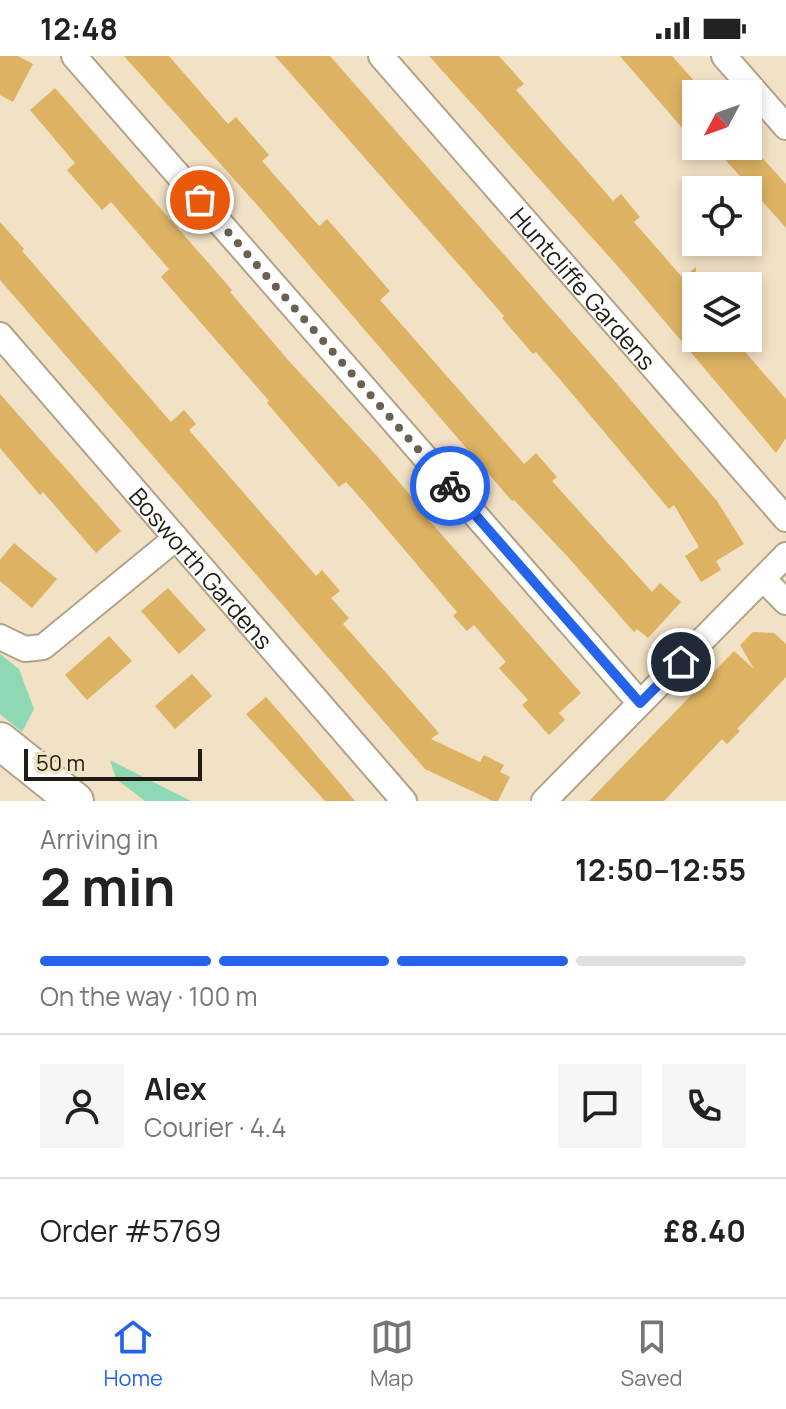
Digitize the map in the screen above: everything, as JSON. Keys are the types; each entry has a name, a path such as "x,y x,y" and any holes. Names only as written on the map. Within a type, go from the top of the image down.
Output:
{"highway":[{"path":"0,741 75,801"}],"street":[{"path":"74,56 640,703"},
{"name":"Huntcliffe Gardens","path":"381,56 786,519"},
{"path":"724,56 786,127"},
{"name":"Bosworth Gardens","path":"0,335 404,801"},
{"path":"0,637 25,649 43,647 176,538"},
{"path":"544,801 786,555"},
{"path":"763,579 786,602"}],"green space":[{"path":"0,654 19,669 34,709 22,732 0,714"},
{"path":"110,760 191,801 145,801 116,779"}],"building":[{"path":"0,56 18,56 33,64 13,102 0,95"},
{"path":"124,56 169,56 228,124 236,117 269,155 262,161 319,226 327,219 390,291 380,300 524,464 536,453 557,477 552,481 652,592 660,583 681,602 648,638 637,629 634,632 567,556 512,501 259,207"},
{"path":"275,56 330,56 612,378 717,501 744,544 716,561 721,570 701,582 685,556 699,547 674,505 669,509 563,383 536,352 533,354 502,318 504,316"},
{"path":"429,56 499,56 524,84 516,90 613,201 621,194 640,217 634,222 682,277 682,342"},
{"path":"620,56 672,56 693,80 682,80 682,128"},
{"path":"55,88 232,290 230,292 288,360 376,455 420,510 581,693 559,713 565,720 549,735 522,705 528,700 499,668 506,662 474,625 467,631 453,616 457,612 346,482 339,487 161,277 169,269 111,202 102,210 67,170 75,163 30,110"},
{"path":"762,157 786,184 786,228 762,201 762,176 740,176 725,160 762,160"},
{"path":"0,222 171,422 184,410 196,424 189,430 316,576 322,570 340,591 331,598 349,618 343,624 439,733 431,739 480,762 484,755 504,765 500,772 510,777 498,801 425,769 0,280"},
{"path":"691,352 745,352 786,399 786,438 776,453"},
{"path":"0,394 121,531 96,553 0,448"},
{"path":"14,543 57,579 32,608 0,581 0,560"},
{"path":"168,588 206,630 179,654 141,611"},
{"path":"753,632 774,633 786,644 786,677 737,729 740,731 727,744 722,739 664,801 589,801 734,651 754,669 740,645"},
{"path":"109,636 132,661 87,700 65,675"},
{"path":"192,674 212,696 175,729 155,706"},
{"path":"266,697 355,801 325,801 246,714"}],"way so far":[{"path":"200,200 450,486"}],"route":[{"path":"450,486 640,703 681,662"}]}
